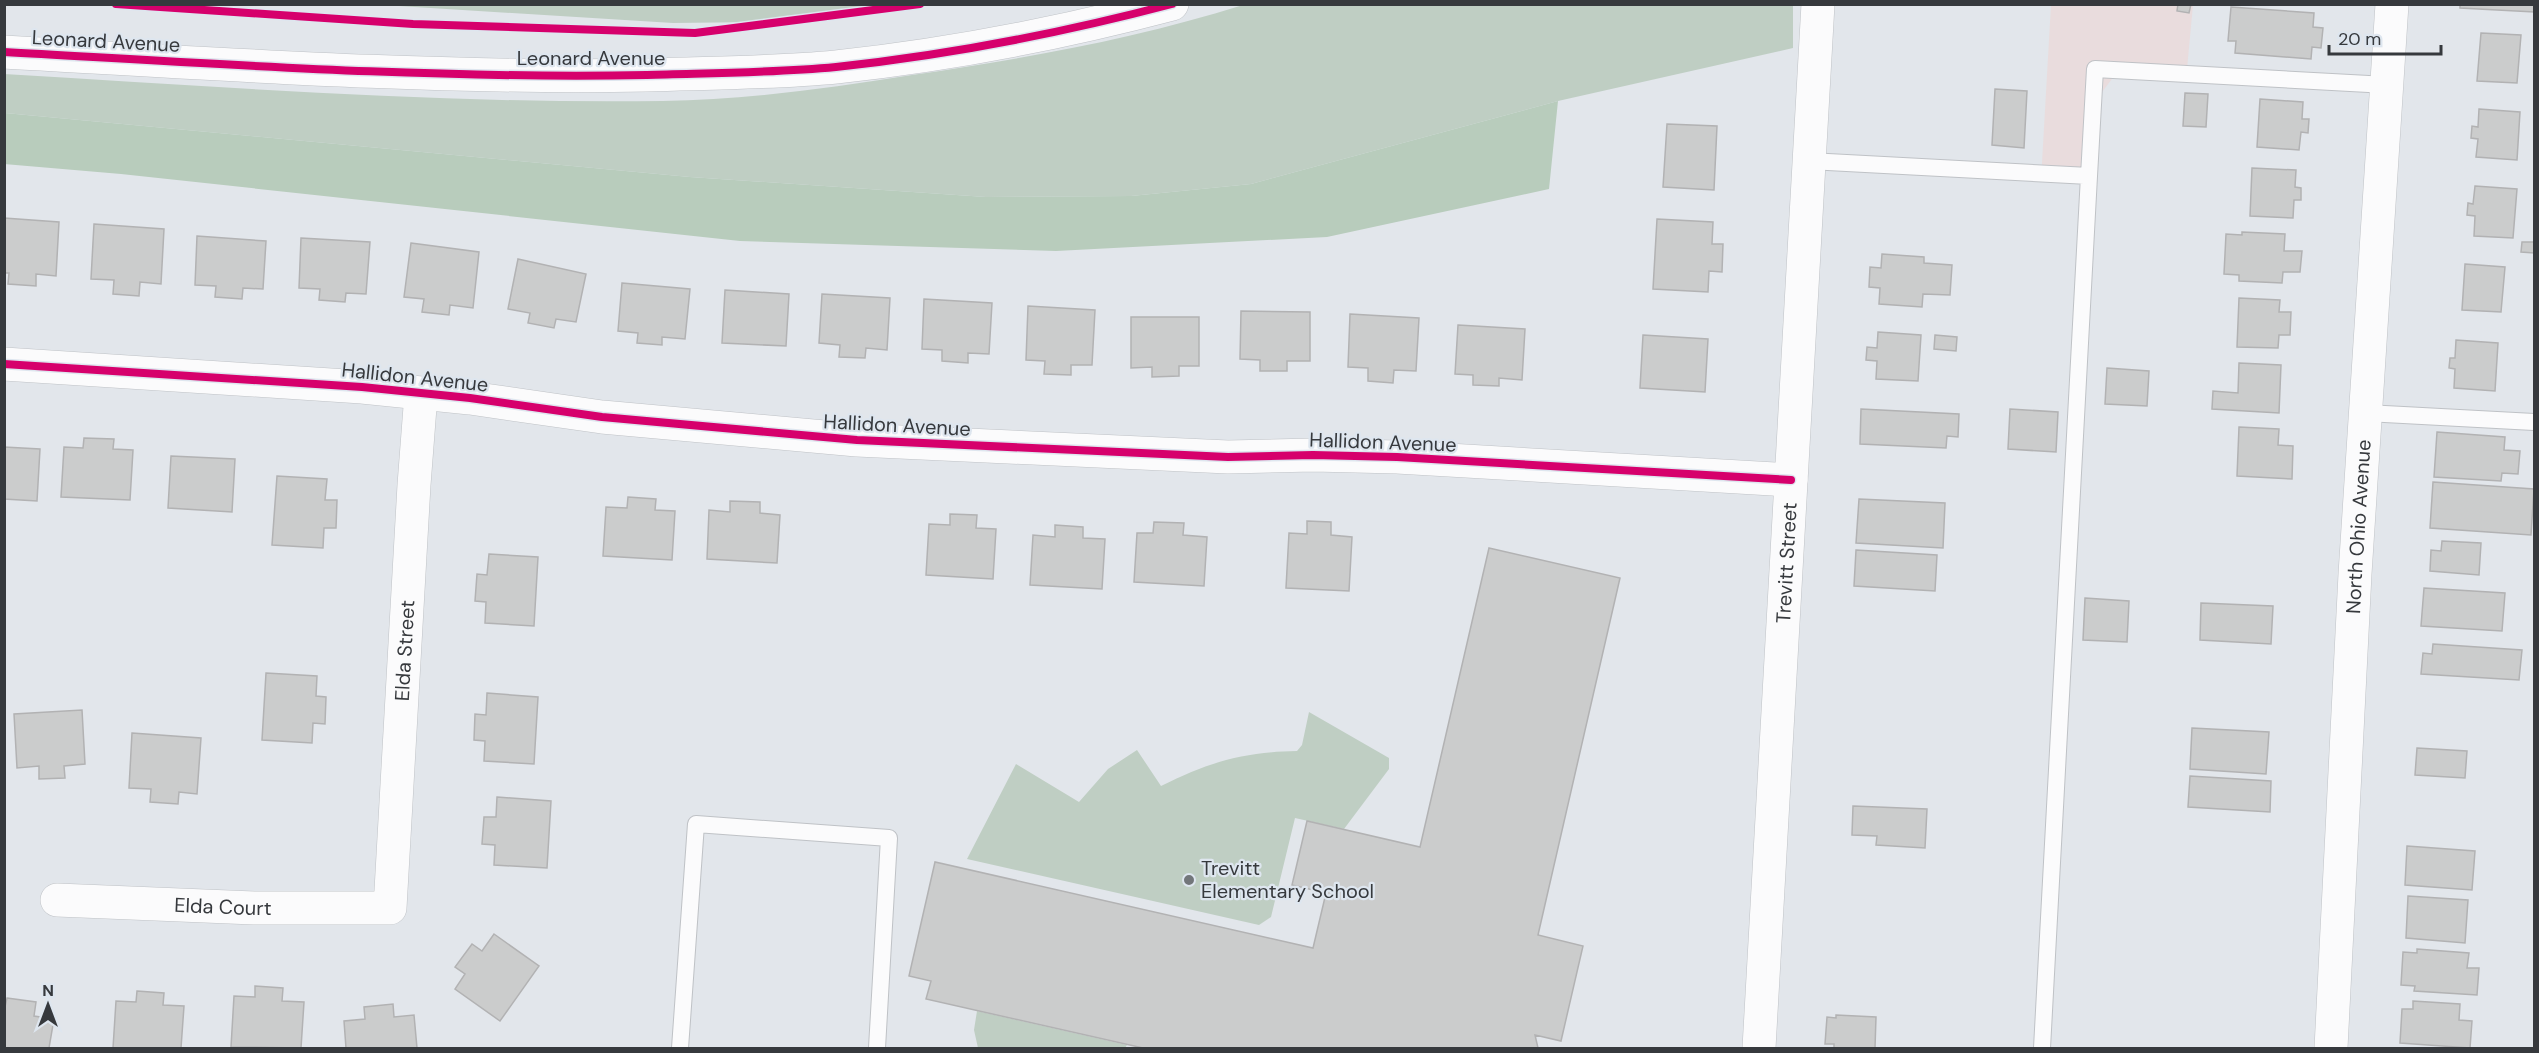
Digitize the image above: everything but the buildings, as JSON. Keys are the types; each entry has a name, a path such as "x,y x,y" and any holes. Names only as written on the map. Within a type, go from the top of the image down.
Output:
{"street":[{"name":"Leonard Avenue","path":"4,52 405,73 576,76 774,72 899,59 1014,39 1172,4"},
{"name":"Trevitt Street","path":"1759,1048 1818,4"},
{"name":"North Ohio Avenue","path":"2331,1048 2355,574 2392,4"},
{"name":"Hallidon Avenue","path":"4,364 362,387 625,419 857,440 1228,457 1312,455 1397,457 1791,480"},
{"name":"Elda Street","path":"390,908 421,394"},
{"name":"Elda Court","path":"57,900 254,908 390,908"}],"lane":[{"path":"2042,1048 2095,69 2387,85"},
{"path":"1809,161 2089,176"},
{"path":"2366,413 2535,422"},
{"path":"680,1048 696,824 889,838 877,1048"}],"shaded area":[{"path":"2051,5 2193,5 2187,69 2118,71 2099,96 2085,184 2041,180"}],"green space":[{"path":"880,4 760,22 673,23 383,5"},
{"path":"1243,5 1793,5 1793,48 1558,101 1251,184 1131,196 986,197 690,177 5,113 4,74 334,94 498,100 663,101 757,96 954,69 1037,55 1120,38"},
{"path":"1558,101 1549,189 1327,237 1056,251 740,241 121,174 4,164 5,113 690,177 986,197 1131,196 1251,184"},
{"path":"1309,712 1389,758 1389,769 1344,829 1295,818 1271,917 1259,925 967,859 1016,764 1079,802 1108,769 1137,750 1161,786 1227,760 1243,756 1297,751 1302,745"},
{"path":"977,1011 1127,1045 1125,1048 978,1048 974,1030"}],"cycle path":[{"path":"116,4 413,24 695,33 920,4"},
{"path":"4,52 406,73 567,76 765,72 836,67 963,49 1047,34 1172,4"},
{"path":"4,364 362,387 470,398 602,417 857,440 1228,457 1313,455 1397,457 1791,480"}],"place":[{"name":"Trevitt Elementary School","path":"1189,880"}]}
